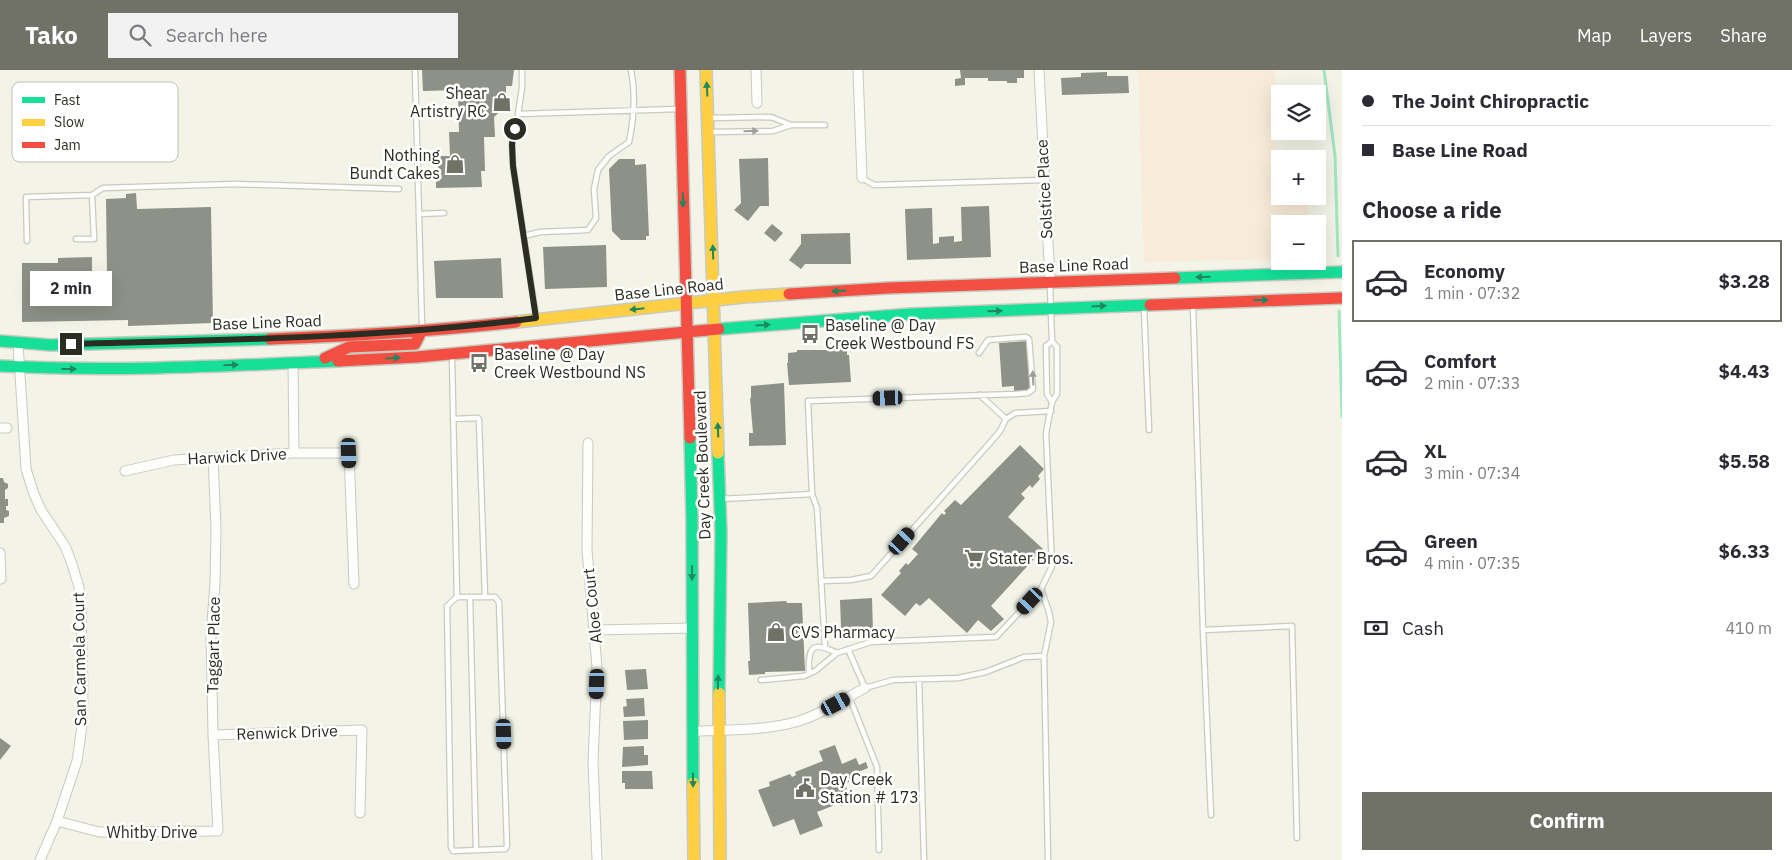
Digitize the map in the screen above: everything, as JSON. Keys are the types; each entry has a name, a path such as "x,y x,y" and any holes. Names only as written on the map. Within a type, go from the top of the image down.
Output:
{"main road":[{"name":"Day Creek Boulevard","path":"680,70 692,520 694,860"},
{"name":"Day Creek Boulevard","path":"706,70 720,499 718,730 720,860"},
{"name":"Base Line Road","path":"0,342 51,345 331,337 422,330 714,300 888,288 1342,272"},
{"path":"0,366 53,369 125,369 317,362 452,354 714,329 911,314 1342,298"},
{"path":"317,362 349,347 415,344 422,330"}],"street":[{"path":"756,70 757,103"},
{"path":"858,70 862,178"},
{"name":"Solstice Place","path":"1039,70 1043,180 1050,281"},
{"name":"San Carmela Court","path":"18,343 26,469 41,510 65,546 79,586 81,610 83,691 82,726 77,761 57,820 40,860"},
{"path":"293,363 294,453"},
{"name":"Aloe Court","path":"588,442 587,550 597,668 593,786 597,860"},
{"name":"Harwick Drive","path":"126,471 174,460 294,453 349,453 354,584"},
{"name":"Taggart Place","path":"213,458 216,528 215,583 211,636 213,735 218,831"},
{"path":"0,553 1,579"},
{"path":"594,630 692,628"},
{"path":"692,731 765,728 793,723 809,718 865,688"},
{"name":"Renwick Drive","path":"213,735 362,730 360,813"},
{"name":"Whitby Drive","path":"57,820 99,832 218,831"}],"lane":[{"path":"415,70 422,330"},
{"path":"522,70 522,88 512,144 513,166 536,318"},
{"path":"524,236 540,232 588,230 596,218 594,189 598,170 609,156 629,142 633,124 634,85 631,70"},
{"path":"518,114 681,109"},
{"path":"709,118 771,117 791,125"},
{"path":"709,132 773,131 791,125 825,125"},
{"path":"862,178 874,185 1043,180"},
{"path":"27,241 26,197 92,195 103,188 235,184 399,189"},
{"path":"76,239 94,239 92,195"},
{"path":"418,214 444,213"},
{"name":"Solstice Place","path":"1050,281 1052,341"},
{"path":"1193,303 1211,815"},
{"path":"1144,304 1149,430"},
{"path":"825,646 817,508 812,494 808,401 1028,393 1033,389 1029,339 988,340 979,353"},
{"path":"761,680 804,676 815,671 837,652 871,642 996,637 1041,588 1052,566 1046,433 1052,402 1057,394 1057,346 1052,341 1046,346 1046,356 1047,394 1052,402"},
{"path":"452,354 457,597"},
{"path":"980,395 1006,418"},
{"path":"821,581 851,580 871,576 989,444 1000,431 1006,418 1015,413 1051,411"},
{"path":"453,419 478,418 479,420 485,597"},
{"path":"720,499 812,494"},
{"path":"1041,588 1049,612 1050,622 1044,656 1048,860"},
{"path":"457,597 470,597 495,597 499,602 508,846 505,849 453,850 451,847 447,606 457,597"},
{"path":"470,597 476,850"},
{"path":"1203,630 1292,626 1297,838"},
{"path":"809,673 809,653 811,649 825,646 837,652"},
{"path":"848,648 865,688 893,680 958,678 986,672 1024,657 1044,656"},
{"path":"919,679 924,860"},
{"path":"849,696 877,767 879,850"}],"shaded area":[{"path":"1138,70 1275,70 1275,85 1271,85 1271,140 1276,140 1276,150 1271,150 1271,205 1308,205 1309,215 1271,215 1271,259 1144,262"}],"building":[{"path":"422,70 514,70 512,86 506,86 506,106 494,117 495,137 484,137 485,171 481,171 482,187 436,188 438,156 450,156 449,132 459,132 458,90 423,91"},
{"path":"960,70 1024,70 1024,78 1017,78 1017,83 1007,83 1007,81 988,81 988,78 965,78 965,85 955,86 955,79 961,78"},
{"path":"1107,72 1107,76 1128,76 1129,93 1062,95 1061,78 1081,77 1081,73"},
{"path":"768,158 769,206 760,206 748,221 734,210 741,203 739,159"},
{"path":"619,159 635,159 635,165 646,164 649,236 646,236 646,240 621,240 612,231 609,169"},
{"path":"136,193 137,209 211,207 213,323 128,326 128,320 22,322 22,263 58,263 58,258 92,257 92,274 107,273 106,199 126,198 126,194"},
{"path":"989,206 991,257 907,260 905,209 932,208 933,244 939,243 939,237 954,236 954,242 962,241 961,207"},
{"path":"772,224 783,233 775,242 764,233"},
{"path":"850,233 851,264 805,264 801,269 789,260 801,244 801,234"},
{"path":"606,245 607,287 545,289 543,247"},
{"path":"501,258 503,298 436,298 434,261"},
{"path":"1027,341 1030,391 1014,391 1014,386 1002,387 999,343"},
{"path":"847,346 851,382 789,385 788,353 797,352 797,350 835,350 835,347"},
{"path":"784,383 786,445 749,446 749,433 753,433 750,398 751,386"},
{"name":"Stater Bros.","path":"1020,445 1044,469 1038,476 1040,479 1032,488 1030,485 1021,494 1025,498 1008,517 1043,549 991,606 1004,619 991,631 978,620 967,633 929,598 920,606 916,603 905,616 881,595 901,573 899,571 906,563 908,565 918,554 912,549 942,513 944,515 946,513 944,511 955,500 961,505"},
{"path":"0,478 3,478 4,482 8,484 8,488 5,490 5,499 8,499 6,510 9,511 9,516 4,518 4,523 0,523"},
{"path":"872,598 873,632 856,632 856,637 843,637 840,600"},
{"name":"CVS Pharmacy","path":"786,601 787,603 802,603 805,671 765,672 765,674 749,675 748,603"},
{"path":"646,669 648,689 627,690 625,670"},
{"path":"644,698 645,716 624,717 623,707 627,706 626,699"},
{"path":"648,720 648,739 624,740 623,721"},
{"path":"0,738 11,746 0,760"},
{"name":"Day Creek Station # 173","path":"835,745 842,764 856,758 859,765 866,762 868,768 851,775 853,778 848,779 849,782 845,784 852,802 841,806 840,803 817,812 823,826 800,835 794,819 773,827 758,790 770,786 769,782 790,774 792,777 796,775 795,772 823,761 819,751"},
{"path":"644,746 644,755 648,755 648,765 622,767 623,747"},
{"path":"622,771 652,771 653,789 625,789 625,783 622,783"}],"waterway":[{"path":"1324,70 1335,156 1338,256"},
{"path":"1339,311 1342,417"}],"traffic: fast":[{"path":"1175,278 1342,272"},
{"path":"719,329 911,314 1150,305"},
{"path":"0,341 51,345 270,339"},
{"path":"0,366 127,368 338,361"},
{"path":"690,438 693,783"},
{"path":"718,453 721,532 719,693"}],"traffic: slow":[{"path":"706,70 718,453"},
{"path":"516,322 743,297 789,294"},
{"path":"719,693 720,860"},
{"path":"693,783 694,860"}],"traffic: jam":[{"path":"680,70 690,438"},
{"path":"789,294 888,288 1175,278"},
{"path":"1150,305 1342,298"},
{"path":"270,339 393,333 516,322"},
{"path":"338,361 417,357 719,329"},
{"path":"325,358 349,347 415,344 422,330"}],"place":[{"name":"Shear Artistry RC","path":"502,102"},
{"name":"Nothing Bundt Cakes","path":"455,164"},
{"name":"Baseline @ Day Creek Westbound FS","path":"810,334"},
{"name":"Baseline @ Day Creek Westbound NS","path":"479,363"},
{"name":"Stater Bros.","path":"974,558"},
{"name":"CVS Pharmacy","path":"776,632"},
{"name":"Day Creek Station # 173","path":"805,788"}],"route":[{"path":"71,344 331,337 468,327 536,318 520,200 513,166 512,144 515,129"}]}
